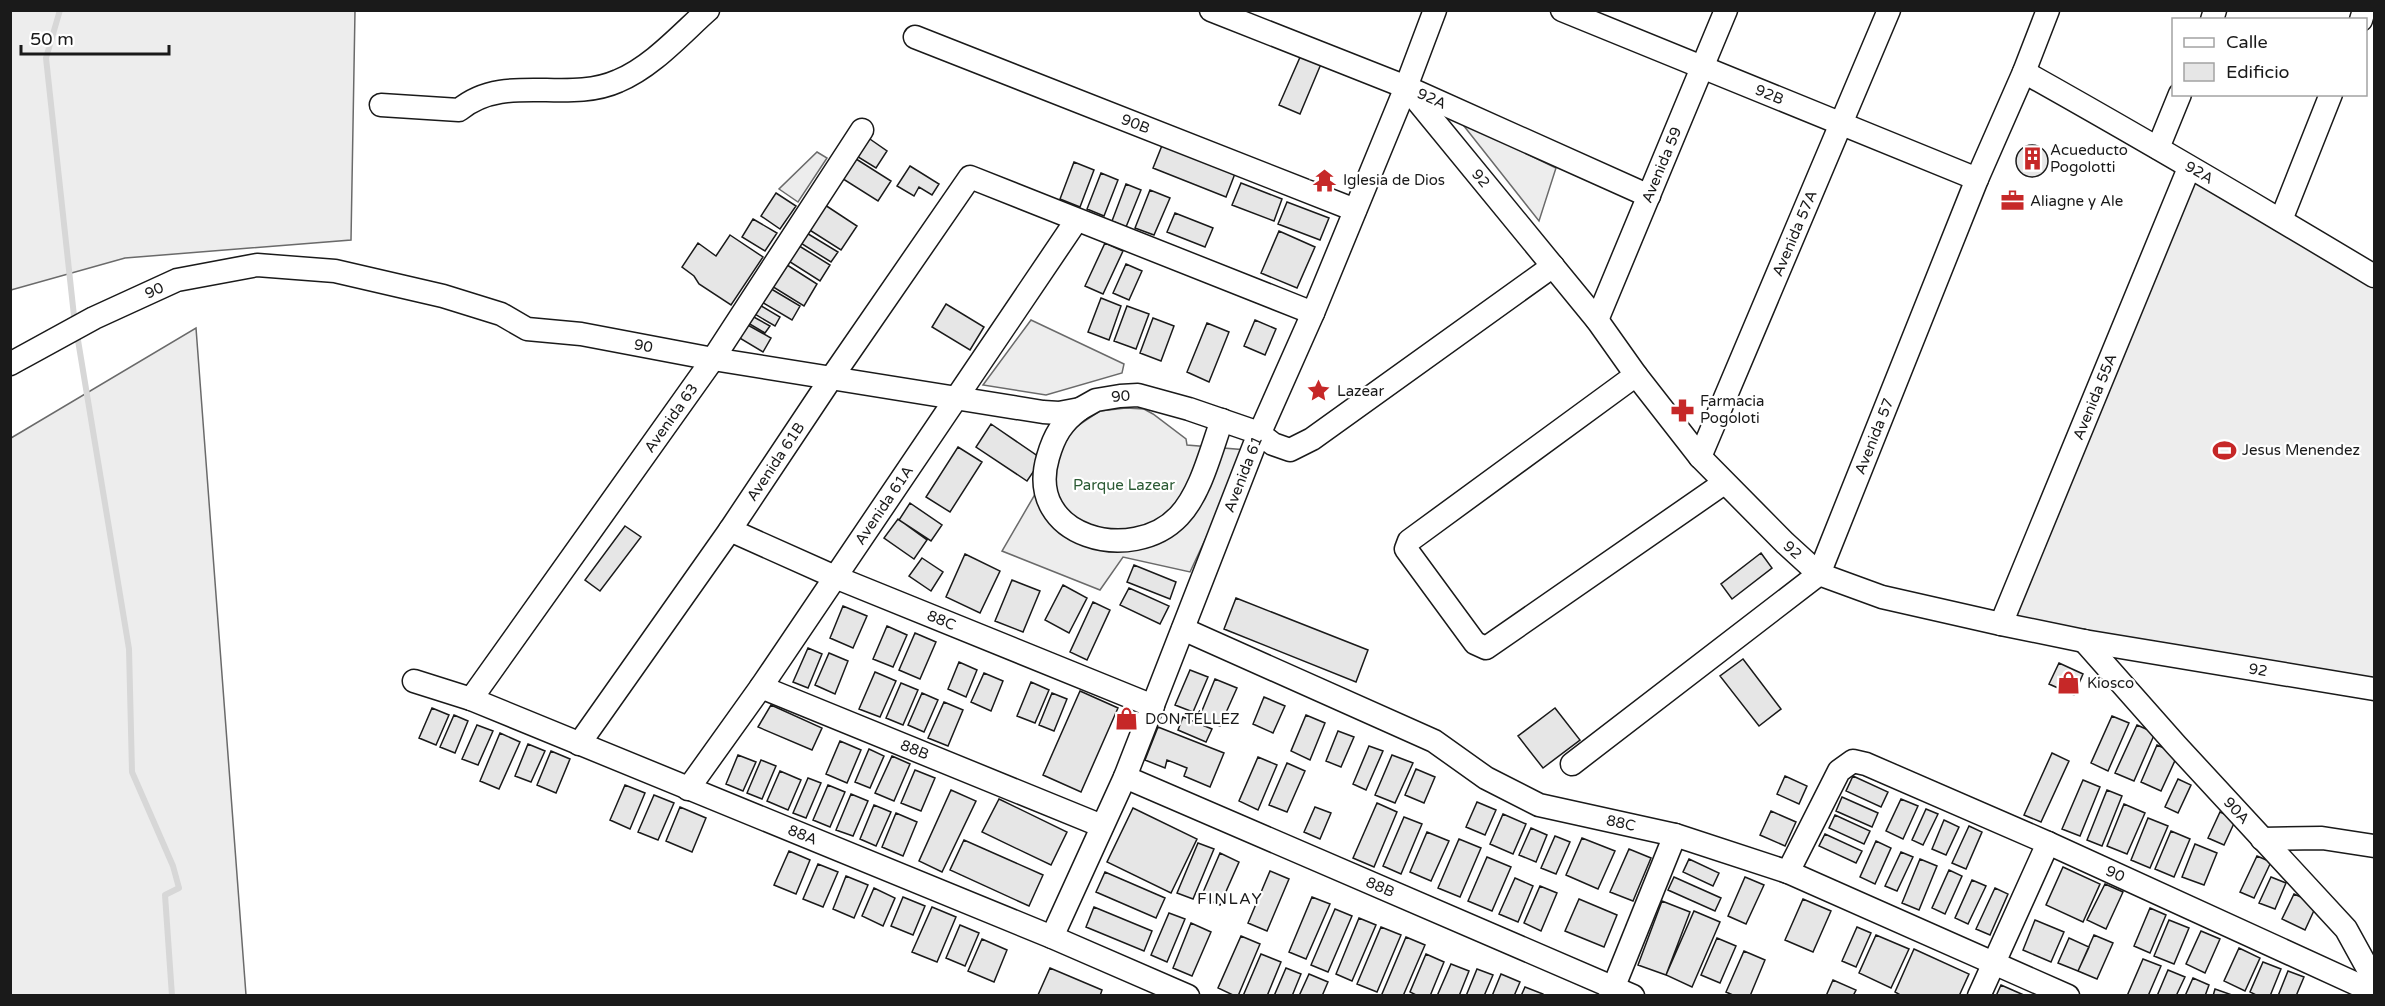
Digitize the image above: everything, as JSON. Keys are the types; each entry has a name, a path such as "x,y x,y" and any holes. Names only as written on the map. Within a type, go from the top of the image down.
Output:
{"street":[{"path":"381,105 459,110 471,99 507,90 566,90 618,82 647,63 708,10"},
{"name":"92A","path":"1211,10 1406,87 1649,196"},
{"name":"Avenida 61","path":"1052,937 1125,777 1259,433 1313,313 1406,87 1435,10"},
{"name":"92B","path":"1562,10 1977,179"},
{"name":"Avenida 59","path":"1597,321 1726,10"},
{"name":"Avenida 57A","path":"1700,457 1888,10"},
{"name":"Avenida 57","path":"1819,574 1977,179 2024,72 2048,10"},
{"name":"90B","path":"915,37 1355,210"},
{"name":"92A","path":"2024,72 2158,148 2374,276"},
{"name":"92","path":"1406,87 1597,321 1700,457 1819,574 1882,597 2001,624 2084,641 2374,689"},
{"path":"2158,148 2179,96"},
{"path":"2281,220 2330,96"},
{"name":"Avenida 63","path":"471,699 713,359 862,130"},
{"name":"Avenida 55A","path":"2001,624 2189,168"},
{"name":"Avenida 61B","path":"579,744 730,530 970,177 1076,220"},
{"path":"1076,220 1313,313"},
{"name":"Avenida 61A","path":"688,789 761,687 1076,220"},
{"name":"90","path":"10,364 94,318 177,280 257,265 335,271 467,302 501,314 527,329 581,334 713,359 1042,412 1059,413 1080,409 1096,400 1138,396 1259,433 1273,444 1290,450 1312,439 1553,266"},
{"path":"1636,375 1409,541 1406,549 1475,643 1486,648 1724,483"},
{"path":"1080,409 1066,419 1053,442 1044,471 1043,483 1046,495 1052,511 1059,520 1099,538 1115,541 1148,536 1179,517 1198,487 1222,420"},
{"name":"88C","path":"730,530 835,577 1153,706"},
{"path":"1572,764 1819,574"},
{"name":"88C","path":"1183,629 1434,741 1486,778 1539,805 1675,835 1788,872 2067,996"},
{"name":"90A","path":"2084,641 2346,929 2368,969 2372,991"},
{"name":"88A","path":"414,681 471,699 1052,937 1188,996"},
{"name":"88B","path":"761,687 1102,826"},
{"name":"90","path":"1788,872 1839,771 1853,761 1866,764 2048,843 2372,991"},
{"name":"88B","path":"1125,777 1619,993"},
{"path":"1619,993 1675,835"},
{"path":"2262,839 2322,838 2374,846"},
{"path":"1979,996 2048,843"}],"shaded area":[{"path":"11,10 355,11 351,240 125,258 11,290"},
{"path":"1460,121 1556,168 1539,221"},
{"path":"817,152 827,158 798,202 779,189"},
{"name":"Jesus Menendez","path":"2189,168 2374,276 2374,689 2001,624"},
{"path":"1031,320 1124,364 1122,373 1046,395 983,385"},
{"path":"196,328 246,995 11,995 11,438"},
{"name":"Parque Lazear","path":"1126,408 1144,409 1153,414 1186,439 1187,445 1247,450 1190,572 1123,557 1100,590 1002,551 1073,429 1100,411"}],"building":[{"path":"1301,55 1321,64 1300,114 1279,105"},
{"path":"867,137 887,151 876,168 855,155"},
{"path":"1163,143 1236,171 1226,197 1153,168"},
{"name":"Acueducto Pogolotti","path":"2032,145 2043,150 2048,161 2043,172 2032,177 2021,172 2016,161 2021,150"},
{"path":"853,157 891,181 878,201 840,177"},
{"path":"1074,162 1094,170 1080,207 1060,199"},
{"path":"910,166 939,184 932,195 919,187 914,196 897,186"},
{"path":"1101,173 1118,180 1104,216 1087,209"},
{"path":"1241,183 1282,199 1274,221 1232,205"},
{"path":"1126,184 1141,190 1126,227 1112,221"},
{"path":"1150,190 1170,198 1154,235 1135,228"},
{"path":"776,193 796,206 780,229 761,216"},
{"path":"1287,202 1329,218 1320,240 1278,224"},
{"path":"825,205 857,226 841,250 808,229"},
{"path":"1175,213 1213,228 1205,247 1167,232"},
{"path":"753,219 777,233 765,251 742,237"},
{"path":"1279,231 1315,247 1297,288 1261,273"},
{"path":"805,232 838,252 831,262 799,242"},
{"path":"730,235 763,257 731,305 699,284 694,276 682,267 698,243 716,256"},
{"path":"1105,243 1123,251 1103,294 1085,286"},
{"path":"796,244 830,265 820,281 787,260"},
{"path":"784,263 817,284 804,306 770,285"},
{"path":"1126,264 1142,271 1129,300 1113,293"},
{"path":"768,287 800,306 792,320 760,301"},
{"path":"1101,298 1121,306 1109,340 1088,332"},
{"path":"758,304 780,317 775,326 753,313"},
{"path":"946,304 984,327 970,350 932,327"},
{"path":"1127,306 1149,314 1136,349 1114,341"},
{"path":"752,316 770,326 765,333 748,323"},
{"path":"1153,318 1174,326 1161,361 1140,353"},
{"path":"1255,320 1276,329 1265,355 1244,346"},
{"path":"1207,323 1229,332 1209,382 1187,372"},
{"path":"746,324 771,338 763,352 738,337"},
{"path":"991,424 1042,459 1027,481 976,447"},
{"path":"958,447 982,462 950,512 926,497"},
{"path":"910,503 942,525 931,541 899,520"},
{"path":"898,519 927,540 914,559 884,538"},
{"path":"625,526 641,537 600,591 585,580"},
{"path":"1761,553 1772,568 1732,599 1721,584"},
{"path":"965,554 1000,571 980,613 946,597"},
{"path":"922,558 943,572 931,591 909,576"},
{"path":"1134,565 1176,582 1170,599 1127,582"},
{"path":"1012,580 1040,591 1023,632 995,621"},
{"path":"1063,585 1087,598 1069,633 1045,620"},
{"path":"1129,588 1169,606 1160,624 1120,605"},
{"path":"1236,598 1368,650 1356,682 1224,629"},
{"path":"1093,602 1110,610 1087,660 1070,652"},
{"path":"843,606 867,616 853,648 830,638"},
{"path":"887,626 907,635 893,667 873,659"},
{"path":"915,633 936,642 920,679 899,670"},
{"path":"808,648 822,654 808,688 793,682"},
{"path":"829,653 848,661 835,694 815,685"},
{"path":"1743,659 1781,709 1759,726 1720,676"},
{"path":"959,662 977,670 966,697 948,689"},
{"path":"2059,663 2083,674 2074,695 2049,684"},
{"path":"1190,670 1208,677 1193,712 1175,705"},
{"path":"875,672 896,681 880,717 859,709"},
{"path":"984,673 1003,681 991,711 971,702"},
{"path":"1215,679 1237,688 1220,726 1199,718"},
{"path":"1031,682 1049,690 1035,723 1017,716"},
{"path":"901,683 918,690 903,725 886,718"},
{"path":"1080,691 1118,708 1081,792 1043,775"},
{"path":"922,693 938,700 924,732 908,725"},
{"path":"1052,693 1067,699 1054,731 1039,725"},
{"path":"1264,697 1285,706 1273,733 1253,724"},
{"path":"944,702 963,710 948,746 928,738"},
{"path":"771,705 822,728 812,750 758,727"},
{"path":"432,708 449,715 436,745 419,738"},
{"path":"1555,708 1580,740 1543,768 1518,736"},
{"path":"454,715 468,721 455,753 440,747"},
{"path":"1306,715 1325,723 1310,760 1291,751"},
{"path":"2112,716 2129,723 2108,771 2091,763"},
{"path":"1183,717 1212,729 1206,742 1178,730"},
{"path":"477,725 493,731 478,765 462,759"},
{"path":"2137,725 2155,733 2134,781 2115,773"},
{"path":"1158,727 1224,753 1210,787 1184,776 1187,768 1167,760 1165,768 1145,760"},
{"path":"1338,731 1354,737 1341,767 1326,761"},
{"path":"500,733 520,742 499,789 480,781"},
{"path":"840,741 861,750 847,783 826,774"},
{"path":"528,744 545,751 531,782 515,776"},
{"path":"2157,745 2178,754 2161,791 2141,782"},
{"path":"1369,746 1383,751 1366,790 1353,784"},
{"path":"869,749 884,756 870,788 855,782"},
{"path":"551,751 570,759 556,793 537,785"},
{"path":"2052,753 2069,761 2041,822 2024,815"},
{"path":"738,755 756,762 743,791 726,784"},
{"path":"1392,755 1413,763 1395,803 1375,795"},
{"path":"892,756 910,764 894,801 875,793"},
{"path":"1258,757 1277,765 1258,810 1239,801"},
{"path":"761,760 776,766 762,799 747,793"},
{"path":"1287,763 1305,771 1287,812 1269,805"},
{"path":"1416,769 1435,777 1424,803 1405,795"},
{"path":"915,770 935,778 921,811 901,803"},
{"path":"780,771 801,780 788,810 767,801"},
{"path":"1785,776 1807,786 1799,804 1777,794"},
{"path":"1853,776 1888,792 1881,807 1846,791"},
{"path":"808,778 821,783 806,818 793,813"},
{"path":"2178,779 2191,785 2178,813 2165,807"},
{"path":"2083,780 2100,787 2080,836 2062,829"},
{"path":"625,785 645,793 630,829 610,820"},
{"path":"828,785 845,792 830,827 813,820"},
{"path":"951,790 976,801 942,872 919,861"},
{"path":"2107,790 2122,796 2102,846 2087,840"},
{"path":"851,794 868,801 853,836 836,830"},
{"path":"654,795 674,803 658,840 638,832"},
{"path":"1842,797 1878,813 1872,827 1836,811"},
{"path":"999,799 1067,832 1051,865 982,832"},
{"path":"1901,799 1918,806 1903,839 1886,831"},
{"path":"1477,802 1496,810 1485,835 1466,827"},
{"path":"1377,803 1397,812 1374,867 1353,858"},
{"path":"2124,804 2145,813 2127,854 2107,846"},
{"path":"874,805 891,812 876,846 860,839"},
{"path":"680,807 706,818 692,852 666,841"},
{"path":"1315,807 1331,813 1320,839 1304,832"},
{"path":"1133,808 1197,839 1171,893 1107,862"},
{"path":"1926,809 1938,814 1923,845 1912,840"},
{"path":"1771,811 1796,822 1785,846 1760,835"},
{"path":"2220,812 2236,819 2224,845 2208,838"},
{"path":"896,813 917,822 903,856 882,847"},
{"path":"1503,814 1526,824 1513,854 1490,844"},
{"path":"1835,815 1870,831 1864,844 1829,828"},
{"path":"1404,817 1422,824 1401,874 1383,866"},
{"path":"2148,818 2168,826 2150,868 2131,860"},
{"path":"1944,820 1959,827 1946,855 1932,849"},
{"path":"1969,826 1982,832 1966,869 1952,863"},
{"path":"1531,828 1547,835 1536,862 1519,855"},
{"path":"2171,831 2190,839 2174,877 2155,869"},
{"path":"1427,832 1449,841 1431,881 1410,872"},
{"path":"1825,834 1862,851 1856,863 1819,846"},
{"path":"1555,836 1570,842 1556,874 1541,868"},
{"path":"1582,838 1615,851 1598,889 1566,875"},
{"path":"1459,839 1481,848 1460,897 1438,888"},
{"path":"964,840 1043,875 1029,906 950,870"},
{"path":"1876,841 1891,848 1875,884 1860,877"},
{"path":"1198,843 1214,849 1193,899 1177,893"},
{"path":"2195,844 2217,853 2204,885 2182,877"},
{"path":"1629,849 1651,858 1633,901 1610,892"},
{"path":"789,851 810,860 796,894 774,885"},
{"path":"1901,852 1913,857 1897,891 1885,886"},
{"path":"1220,853 1239,862 1220,905 1201,897"},
{"path":"2257,856 2271,862 2254,898 2240,892"},
{"path":"1487,857 1511,867 1492,911 1468,901"},
{"path":"1689,859 1719,873 1713,886 1683,872"},
{"path":"1920,859 1937,866 1919,910 1902,903"},
{"path":"818,864 838,872 823,907 803,899"},
{"path":"2063,867 2100,884 2083,922 2046,905"},
{"path":"1949,870 1962,876 1945,914 1932,908"},
{"path":"1270,871 1289,879 1267,931 1248,923"},
{"path":"1105,872 1165,898 1156,918 1096,892"},
{"path":"846,876 868,885 854,918 833,909"},
{"path":"1674,877 1721,898 1715,911 1668,890"},
{"path":"1745,877 1764,885 1746,924 1728,916"},
{"path":"2271,877 2286,883 2275,909 2259,903"},
{"path":"1515,878 1533,886 1518,922 1499,914"},
{"path":"1972,880 1986,886 1968,924 1955,918"},
{"path":"2105,884 2123,892 2106,929 2087,920"},
{"path":"1540,886 1557,893 1541,931 1524,923"},
{"path":"874,888 895,898 883,926 862,916"},
{"path":"1995,888 2008,894 1990,935 1976,929"},
{"path":"2294,894 2317,904 2305,930 2282,919"},
{"path":"903,897 925,906 913,935 891,926"},
{"path":"1312,897 1330,904 1306,959 1289,952"},
{"path":"1579,899 1617,915 1604,947 1565,931"},
{"path":"1803,899 1831,911 1813,952 1785,940"},
{"path":"1662,901 1690,912 1666,975 1638,965"},
{"path":"932,907 956,917 937,962 912,952"},
{"path":"1094,907 1152,931 1144,951 1086,927"},
{"path":"2150,908 2166,915 2150,953 2134,946"},
{"path":"1335,909 1352,916 1328,972 1311,965"},
{"path":"1694,911 1720,922 1692,987 1666,975"},
{"path":"1169,913 1185,919 1167,962 1151,955"},
{"path":"1359,918 1376,925 1352,981 1336,974"},
{"path":"2035,920 2064,932 2051,962 2023,950"},
{"path":"2169,920 2189,928 2174,964 2154,956"},
{"path":"1191,923 1211,932 1192,976 1173,968"},
{"path":"960,925 979,933 965,966 946,958"},
{"path":"1381,927 1401,935 1377,992 1357,984"},
{"path":"1857,927 1871,933 1856,967 1842,961"},
{"path":"2201,931 2220,939 2205,973 2186,964"},
{"path":"1876,935 1909,949 1891,988 1859,973"},
{"path":"2094,935 2113,943 2097,979 2078,971"},
{"path":"1241,936 1260,944 1238,996 1235,996 1218,988"},
{"path":"1406,937 1425,945 1403,996 1386,996 1382,994"},
{"path":"1717,938 1736,946 1720,983 1701,975"},
{"path":"2069,938 2089,947 2078,971 2058,963"},
{"path":"982,939 1007,950 994,982 968,971"},
{"path":"2239,948 2260,958 2245,991 2224,981"},
{"path":"1914,949 1969,974 1959,996 1902,996 1895,992"},
{"path":"1744,951 1765,960 1750,996 1735,996 1726,992"},
{"path":"1261,954 1281,962 1267,996 1243,996"},
{"path":"1426,954 1444,962 1430,996 1418,996 1410,992"},
{"path":"2143,959 2161,966 2148,996 2127,996"},
{"path":"2263,962 2281,969 2270,996 2258,996 2250,992"},
{"path":"1451,964 1469,971 1459,996 1437,996"},
{"path":"1050,968 1102,990 1100,996 1038,995"},
{"path":"1286,968 1301,974 1292,996 1274,996"},
{"path":"1477,969 1493,975 1484,996 1466,996"},
{"path":"2168,970 2185,977 2176,996 2157,996"},
{"path":"2288,971 2304,977 2296,996 2278,996"},
{"path":"1309,974 1328,982 1322,996 1299,996"},
{"path":"1501,974 1520,982 1514,996 1492,996"},
{"path":"2193,978 2209,985 2205,996 2185,996"},
{"path":"1833,980 1856,990 1853,996 1826,996"},
{"path":"2001,985 2026,996 1996,996"},
{"path":"1525,987 1543,994 1543,996 1521,996"},
{"path":"2215,989 2232,995 2232,996 2213,996"}],"waterway":[{"path":"60,10 46,58 74,316 129,649 132,772 173,866 179,888 165,895 172,996"}],"place":[{"name":"Acueducto Pogolotti","path":"2032,159"},
{"name":"Iglesia de Dios","path":"1325,180"},
{"name":"Aliagne y Ale","path":"2012,201"},
{"name":"Lazear","path":"1319,391"},
{"name":"Farmacia Pogoloti","path":"1682,410"},
{"name":"Jesus Menendez","path":"2224,450"},
{"name":"Kiosco","path":"2069,683"},
{"name":"DON TÉLLEZ","path":"1127,719"}],"district":[{"name":"FINLAY","path":"1230,898"}]}
